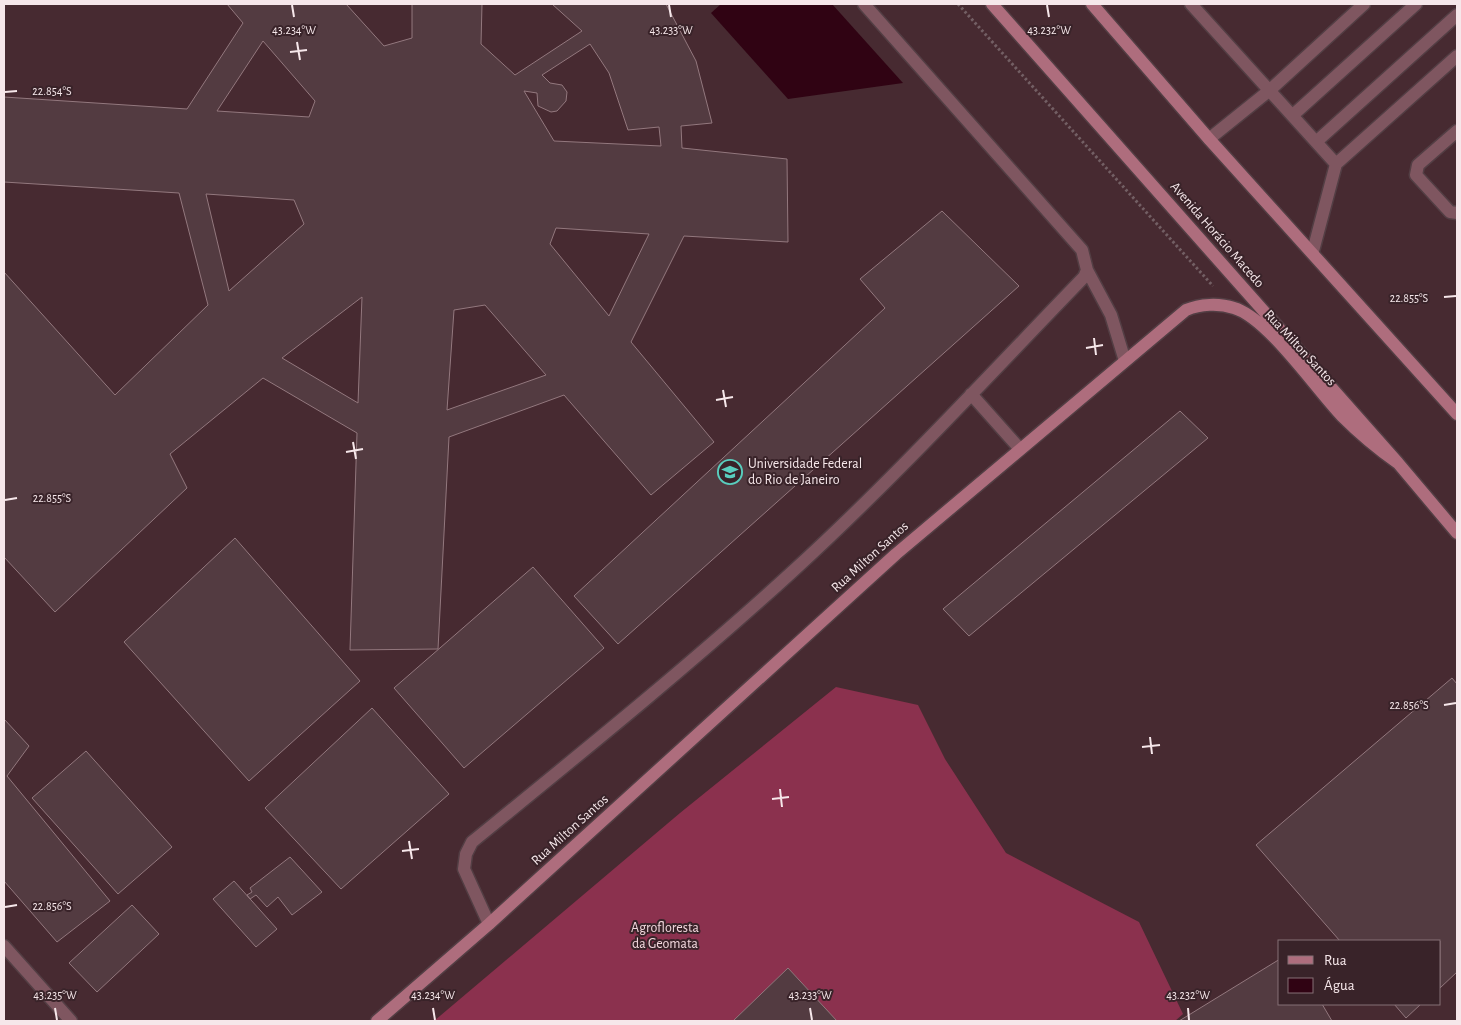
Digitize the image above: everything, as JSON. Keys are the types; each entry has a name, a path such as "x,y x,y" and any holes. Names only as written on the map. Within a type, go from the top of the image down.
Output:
{"street":[{"name":"Avenida Horácio Macedo","path":"992,4 1398,463 1457,533"},
{"path":"1092,4 1209,139 1457,414"},
{"name":"Rua Milton Santos","path":"377,1021 489,924 896,554 1186,310 1203,304 1234,308 1247,314 1268,332 1342,416 1377,449 1398,463"}],"lane":[{"path":"864,4 1082,250 1087,270 1111,315 1125,361"},
{"path":"1191,4 1336,164"},
{"path":"1209,139 1270,90 1364,4"},
{"path":"1292,115 1416,4"},
{"path":"1316,142 1457,15"},
{"path":"1312,252 1336,164 1457,56"},
{"path":"1457,131 1418,164 1416,169 1416,175 1450,212 1457,212"},
{"path":"489,924 464,869 466,854 472,842 704,650 793,571 970,394 1084,277 1087,270"},
{"path":"970,394 1020,449"},
{"path":"4,946 71,1021"}],"shaded area":[{"name":"Universidade Federal do Rio de Janeiro","path":"4,4 1457,4 1457,1021 4,1021"}],"green space":[{"name":"Agrofloresta da Geomata","path":"836,687 918,705 945,759 1006,853 1139,922 1183,1014 1175,1021 837,1021 788,968 733,1021 434,1021 680,813"}],"water":[{"path":"721,4 832,4 903,83 788,99 711,13"}],"building":[{"path":"227,4 346,4 384,46 412,38 412,4 482,4 481,44 515,75 582,31 552,4 666,4 696,61 712,123 681,126 682,148 787,159 788,242 684,236 631,342 714,442 651,495 564,395 449,437 438,649 350,650 357,433 263,378 170,454 187,488 55,612 4,557 4,272 115,395 208,305 179,193 4,182 4,97 187,109 243,23","holes":["263,41 315,101 309,117 217,111","590,44 609,73 628,130 659,127 661,146 554,141 524,91 537,93 538,106 551,112 557,111 566,101 567,92 562,85 550,83 542,75","206,194 294,200 304,224 229,291","556,228 649,234 609,316 550,244","362,297 358,403 282,358","485,305 546,375 447,410 454,310"]},
{"path":"942,211 1019,286 618,644 574,596 885,308 860,279"},
{"path":"1180,411 1208,438 969,636 943,609"},
{"path":"235,538 360,681 249,781 124,642"},
{"path":"533,567 604,648 464,768 394,688"},
{"path":"1452,678 1457,684 1457,972 1441,987 1441,940 1339,940 1256,845"},
{"path":"372,708 449,794 341,889 265,808"},
{"path":"4,719 29,746 7,776 110,901 57,942 4,881"},
{"path":"86,751 172,847 118,894 32,798"},
{"path":"290,857 322,892 292,915 278,897 267,907 256,895 250,899 247,895 252,892 250,888"},
{"path":"234,881 277,929 256,947 213,899"},
{"path":"132,905 159,934 97,992 69,963"},
{"path":"1278,960 1278,1005 1323,1005 1332,1021 1179,1021"},
{"path":"788,968 837,1021 733,1021"},
{"path":"1395,1005 1420,1005 1406,1018"}],"place":[{"name":"Universidade Federal do Rio de Janeiro","path":"730,472"}]}
